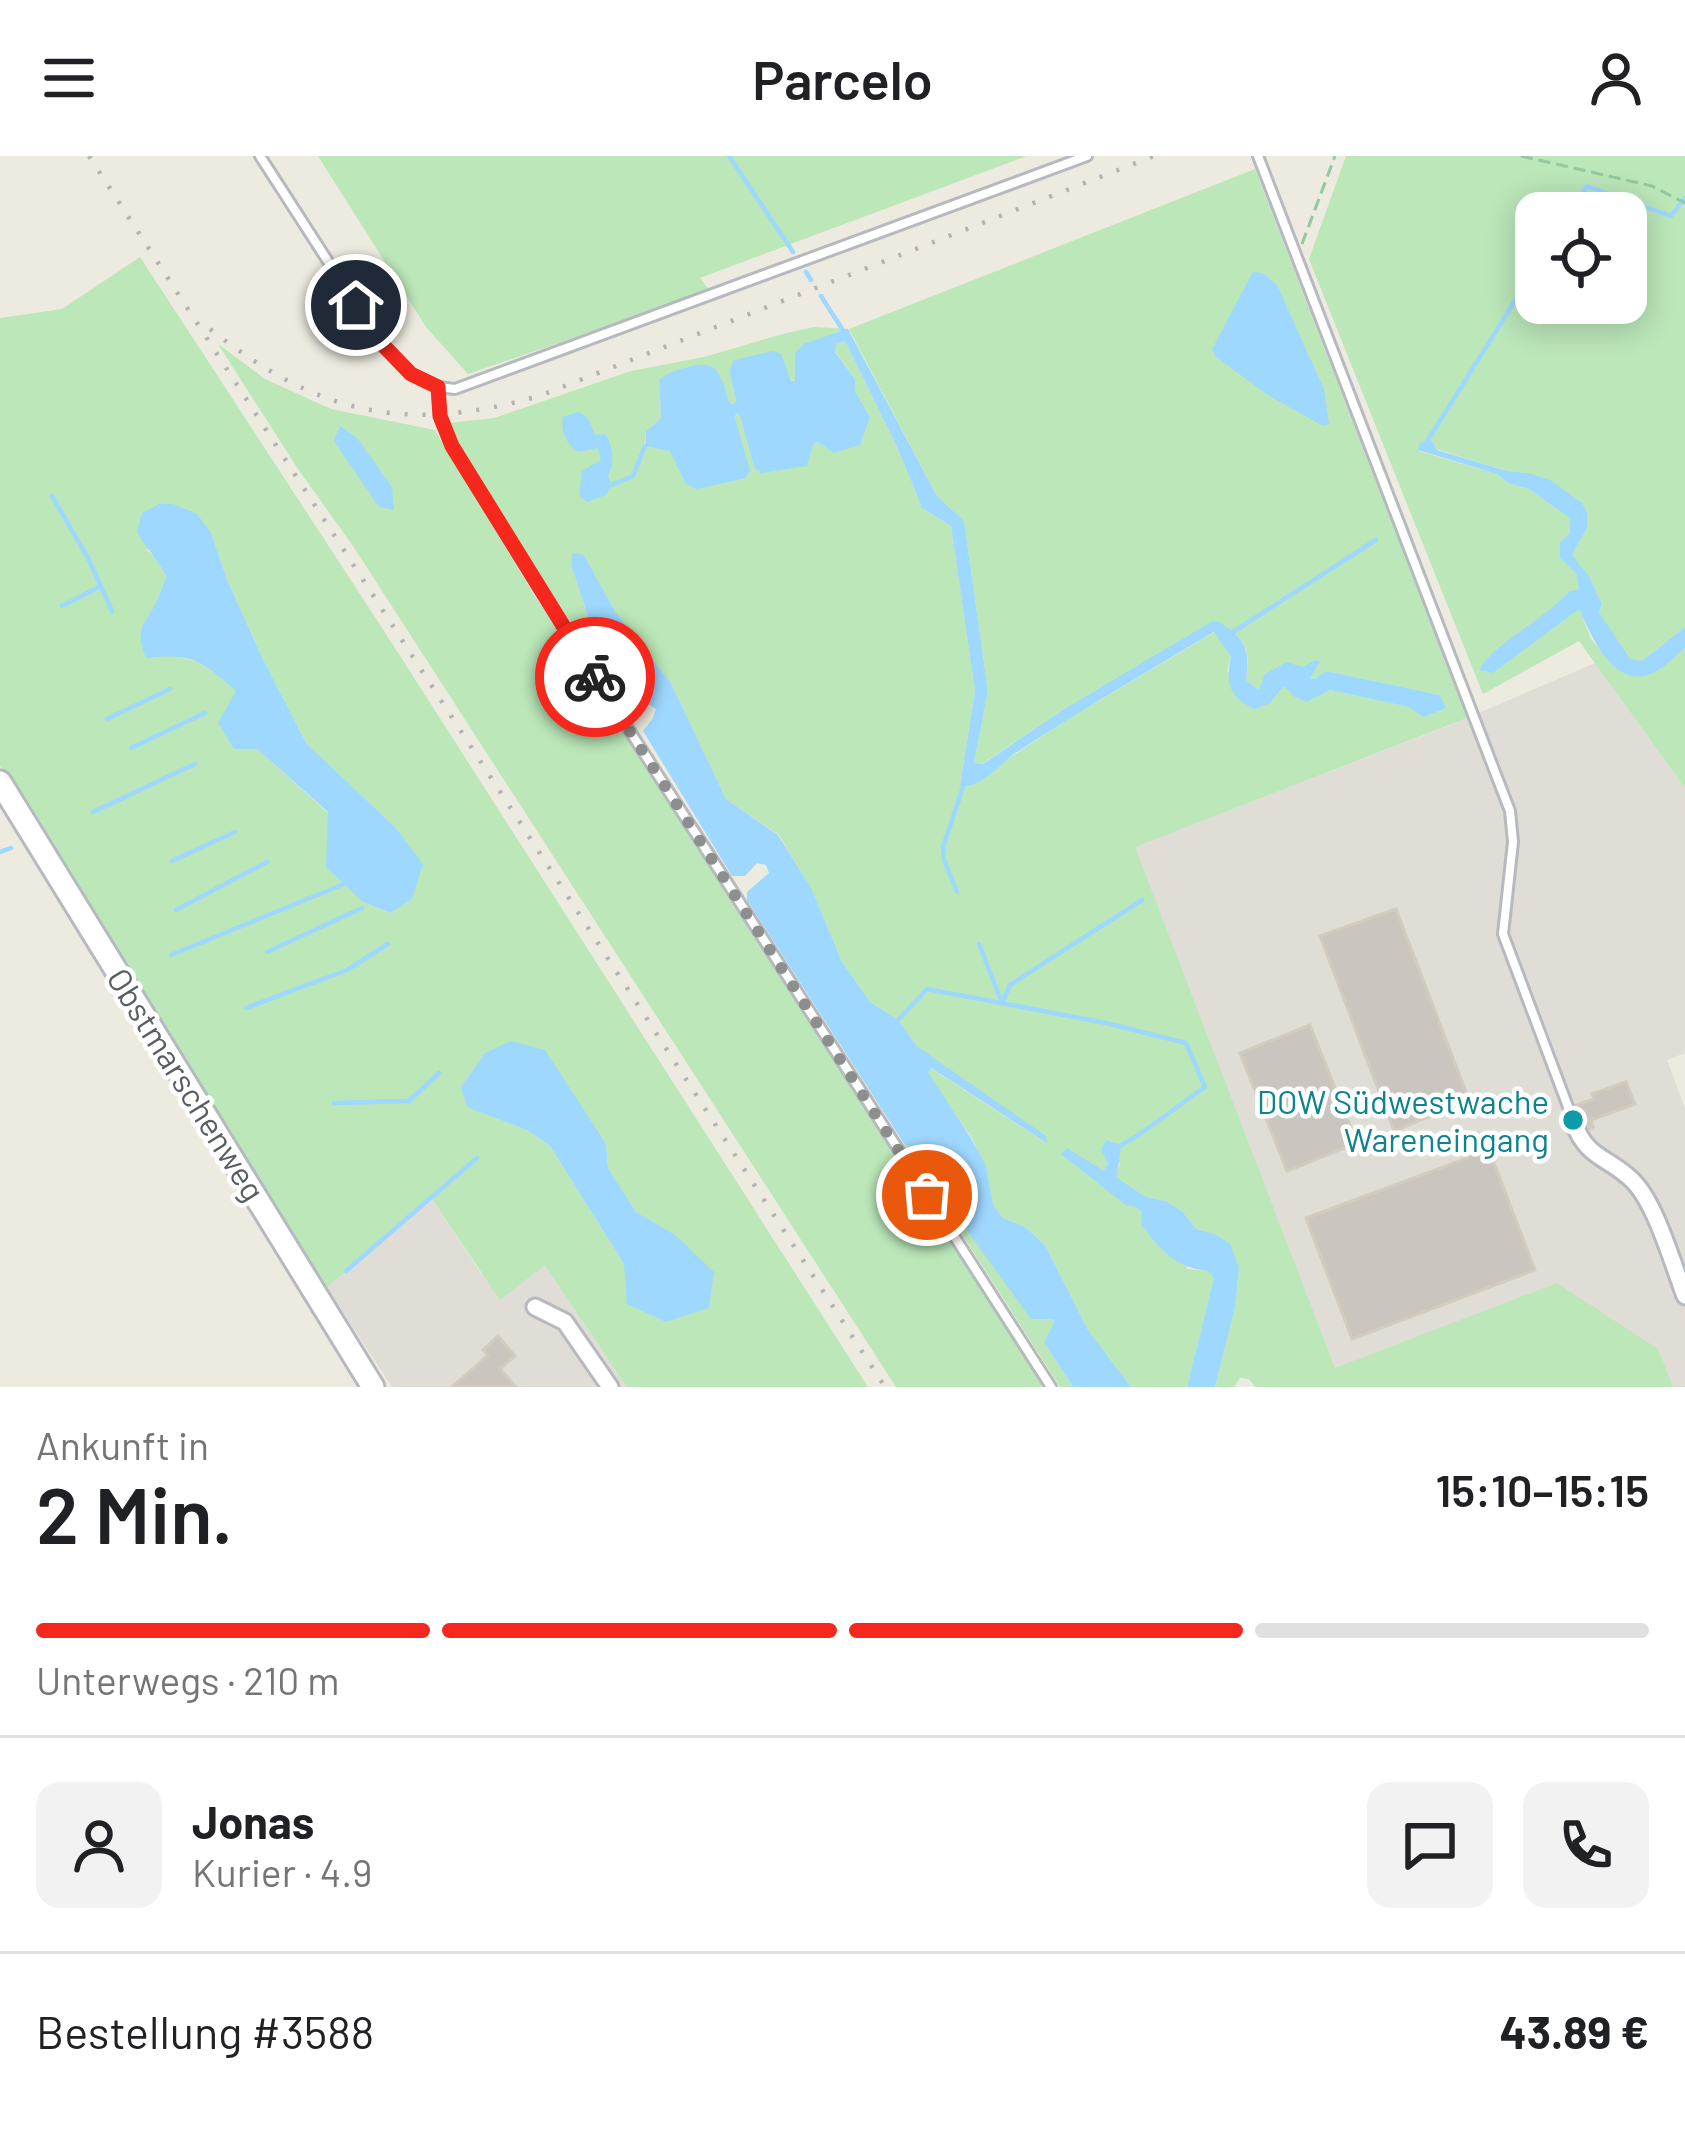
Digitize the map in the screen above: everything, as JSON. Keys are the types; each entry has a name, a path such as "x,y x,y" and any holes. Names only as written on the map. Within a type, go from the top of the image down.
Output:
{"main road":[{"name":"Obstmarschenweg","path":"0,782 373,1387"}],"street":[{"path":"1573,1120 1594,1155 1632,1180 1647,1200 1685,1296"},
{"path":"535,1307 565,1322 610,1387"}],"lane":[{"path":"260,156 380,342 411,374 455,389 1087,156"},
{"path":"1258,156 1510,811 1513,842 1503,934 1573,1120"},
{"path":"438,387 440,416 452,446 575,646 1051,1387"}],"path":[{"path":"1298,258 1335,156"},
{"path":"1521,156 1652,186 1685,203"}],"shaded area":[{"path":"1595,663 1685,788 1685,1053 1667,1060 1685,1109 1685,1387 1342,1387 1134,847 1453,724"},
{"path":"430,1196 482,1275 545,1264 627,1387 392,1387 327,1288"}],"green space":[{"path":"318,156 1027,156 700,278 710,291 468,374 426,327"},
{"path":"1346,156 1685,156 1685,627 1642,661 1630,660 1599,612 1602,604 1589,576 1572,555 1587,528 1528,473 1436,449 1430,438 1419,451 1497,474 1570,517 1570,533 1561,543 1580,591 1569,591 1493,673 1579,608 1591,639 1616,668 1658,670 1685,648 1685,788 1579,641 1483,694 1309,259"},
{"path":"1255,169 1467,718 1135,847 1335,1368 1557,1283 1658,1349 1673,1387 1255,1387 1249,1379 1240,1378 1234,1387 1215,1387 1235,1308 1239,1267 1215,1234 1196,1229 1182,1211 1116,1178 1120,1163 1108,1163 1105,1172 1067,1149 1142,1212 1188,1269 1208,1271 1214,1278 1187,1387 1131,1387 1088,1330 1045,1245 1025,1227 1003,1218 992,1205 986,1169 972,1138 927,1073 930,1068 1045,1142 918,1047 898,1020 870,1002 842,962 812,891 779,835 726,799 671,683 615,611 584,555 571,565 589,619 591,651 497,511 449,423 494,418 631,371 704,357 783,334 814,327 849,329","holes":["849,329 937,496 964,521 988,691 974,763 982,764 1061,711 1217,621 1244,645 1246,680 1260,691 1315,679 1326,671 1440,695 1409,707 1330,690 1307,702 1284,686 1270,703 1227,671 1231,656 1215,632 1068,719 983,780 960,784 975,691 951,526 922,508 845,341 835,344 835,351 855,379 855,391 870,417 754,467 736,412 685,483 670,450 644,445 646,431 661,418 659,381 719,374 734,404 729,371 796,381 795,353"]},
{"path":"140,257 868,1387 627,1387 545,1265 500,1300 430,1196 327,1288 0,766 0,318 62,309","holes":["211,533 261,655 306,743 394,826 412,899 389,913 363,902 328,813 257,749 237,691 205,664 172,655 146,657 141,631 166,577 159,559 146,550","467,1106 606,1143 608,1168 636,1212 674,1234 624,1264 550,1146 527,1130"]},
{"path":"218,344 265,379 331,409 435,430 533,593 1044,1387 896,1387"},
{"path":"905,1145 936,1152 1047,1317 1054,1319 1045,1344 1073,1387 1060,1387"}],"water":[{"path":"1253,272 1263,273 1277,285 1324,389 1329,424 1323,426 1271,397 1216,357 1212,349"},
{"path":"848,329 937,496 964,521 988,691 974,763 983,764 1061,711 1218,621 1244,645 1246,680 1259,690 1265,674 1287,662 1302,667 1316,660 1320,662 1310,678 1326,671 1440,695 1446,708 1423,717 1409,707 1330,690 1307,702 1284,686 1270,703 1255,709 1239,700 1231,688 1231,656 1214,632 1039,738 982,780 960,785 975,691 951,526 922,508 845,341 836,344 835,352 855,379 855,391 870,417 860,445 834,453 818,442 807,466 761,473 754,467 736,413 750,470 746,478 696,489 685,483 670,451 645,446 646,431 661,418 659,380 665,376 696,365 712,367 734,404 729,371 734,360 773,351 781,354 795,381 795,353 803,344"},
{"path":"579,412 588,418 595,435 605,434 612,454 606,495 587,502 579,496 582,471 601,460 598,448 578,452 568,442 563,417"},
{"path":"340,426 357,438 392,487 394,510 379,507 334,441"},
{"path":"1430,438 1437,450 1550,480 1582,503 1587,528 1572,555 1589,576 1602,604 1599,612 1630,659 1642,661 1685,627 1685,648 1655,672 1632,676 1602,653 1579,609 1493,673 1479,670 1496,650 1569,591 1579,590 1576,573 1560,558 1560,543 1570,533 1570,518 1529,489 1497,474 1418,450"},
{"path":"159,504 197,514 211,533 261,655 306,743 394,826 423,864 412,899 390,913 363,902 326,867 328,812 257,749 234,749 218,723 236,691 196,661 146,658 141,632 166,577 137,532 142,513"},
{"path":"572,553 584,555 615,611 671,683 726,799 778,835 811,888 842,962 870,1002 898,1020 918,1047 1046,1136 1047,1143 931,1068 928,1072 986,1166 993,1205 1003,1218 1025,1227 1045,1245 1088,1330 1131,1387 1073,1387 1045,1344 1054,1319 1031,1319 948,1204 957,1179 937,1152 905,1145 747,900 747,892 769,873 766,865 757,863 745,876 732,876 643,731 656,709 648,704 630,711 591,651 589,619 571,565"},
{"path":"511,1041 545,1050 606,1144 608,1168 636,1212 674,1234 714,1272 709,1308 666,1322 627,1304 624,1264 550,1146 527,1130 467,1107 461,1087 485,1053"},
{"path":"1106,1140 1121,1145 1117,1178 1146,1197 1166,1201 1182,1211 1196,1229 1230,1244 1239,1267 1235,1308 1215,1387 1187,1387 1214,1278 1208,1271 1169,1256 1141,1225 1142,1212 1127,1206 1061,1154 1067,1148 1104,1171 1108,1163 1101,1150"}],"building":[{"path":"1396,909 1469,1100 1394,1131 1320,936"},
{"path":"1310,1025 1357,1143 1287,1171 1240,1053"},
{"path":"1626,1082 1635,1104 1591,1120 1589,1129 1576,1105"},
{"path":"1489,1150 1535,1270 1352,1339 1306,1218"},
{"path":"498,1336 515,1356 500,1369 516,1387 452,1387 488,1355 483,1350"}],"waterway":[{"path":"729,156 793,252"},
{"path":"1583,192 1587,186 1604,192"},
{"path":"1647,207 1671,216 1685,198"},
{"path":"806,272 811,280"},
{"path":"821,296 844,332"},
{"path":"1428,440 1515,301"},
{"path":"611,485 633,476 645,446"},
{"path":"52,496 112,611"},
{"path":"1233,632 1376,540"},
{"path":"62,606 99,587"},
{"path":"107,719 170,689"},
{"path":"131,748 205,713"},
{"path":"93,812 195,764"},
{"path":"957,892 943,847 964,784"},
{"path":"172,861 235,832"},
{"path":"0,852 11,848"},
{"path":"176,910 267,862"},
{"path":"171,955 344,884"},
{"path":"979,944 1002,1003 1010,985 1142,900"},
{"path":"267,952 362,908"},
{"path":"246,1008 347,970 388,944"},
{"path":"898,1020 927,989 1186,1043 1205,1087 1121,1145"},
{"path":"334,1103 409,1101 439,1073"},
{"path":"346,1271 477,1158"}],"railway":[{"path":"89,156 885,1387"},
{"path":"210,329 289,381 365,409 446,414 491,408 539,396 1154,156"}],"way so far":[{"path":"595,677 927,1195"}],"place":[{"name":"DOW Südwestwache Wareneingang","path":"1573,1120"}],"route":[{"path":"356,305 380,342 411,374 438,387 440,416 452,446 595,677"}]}
